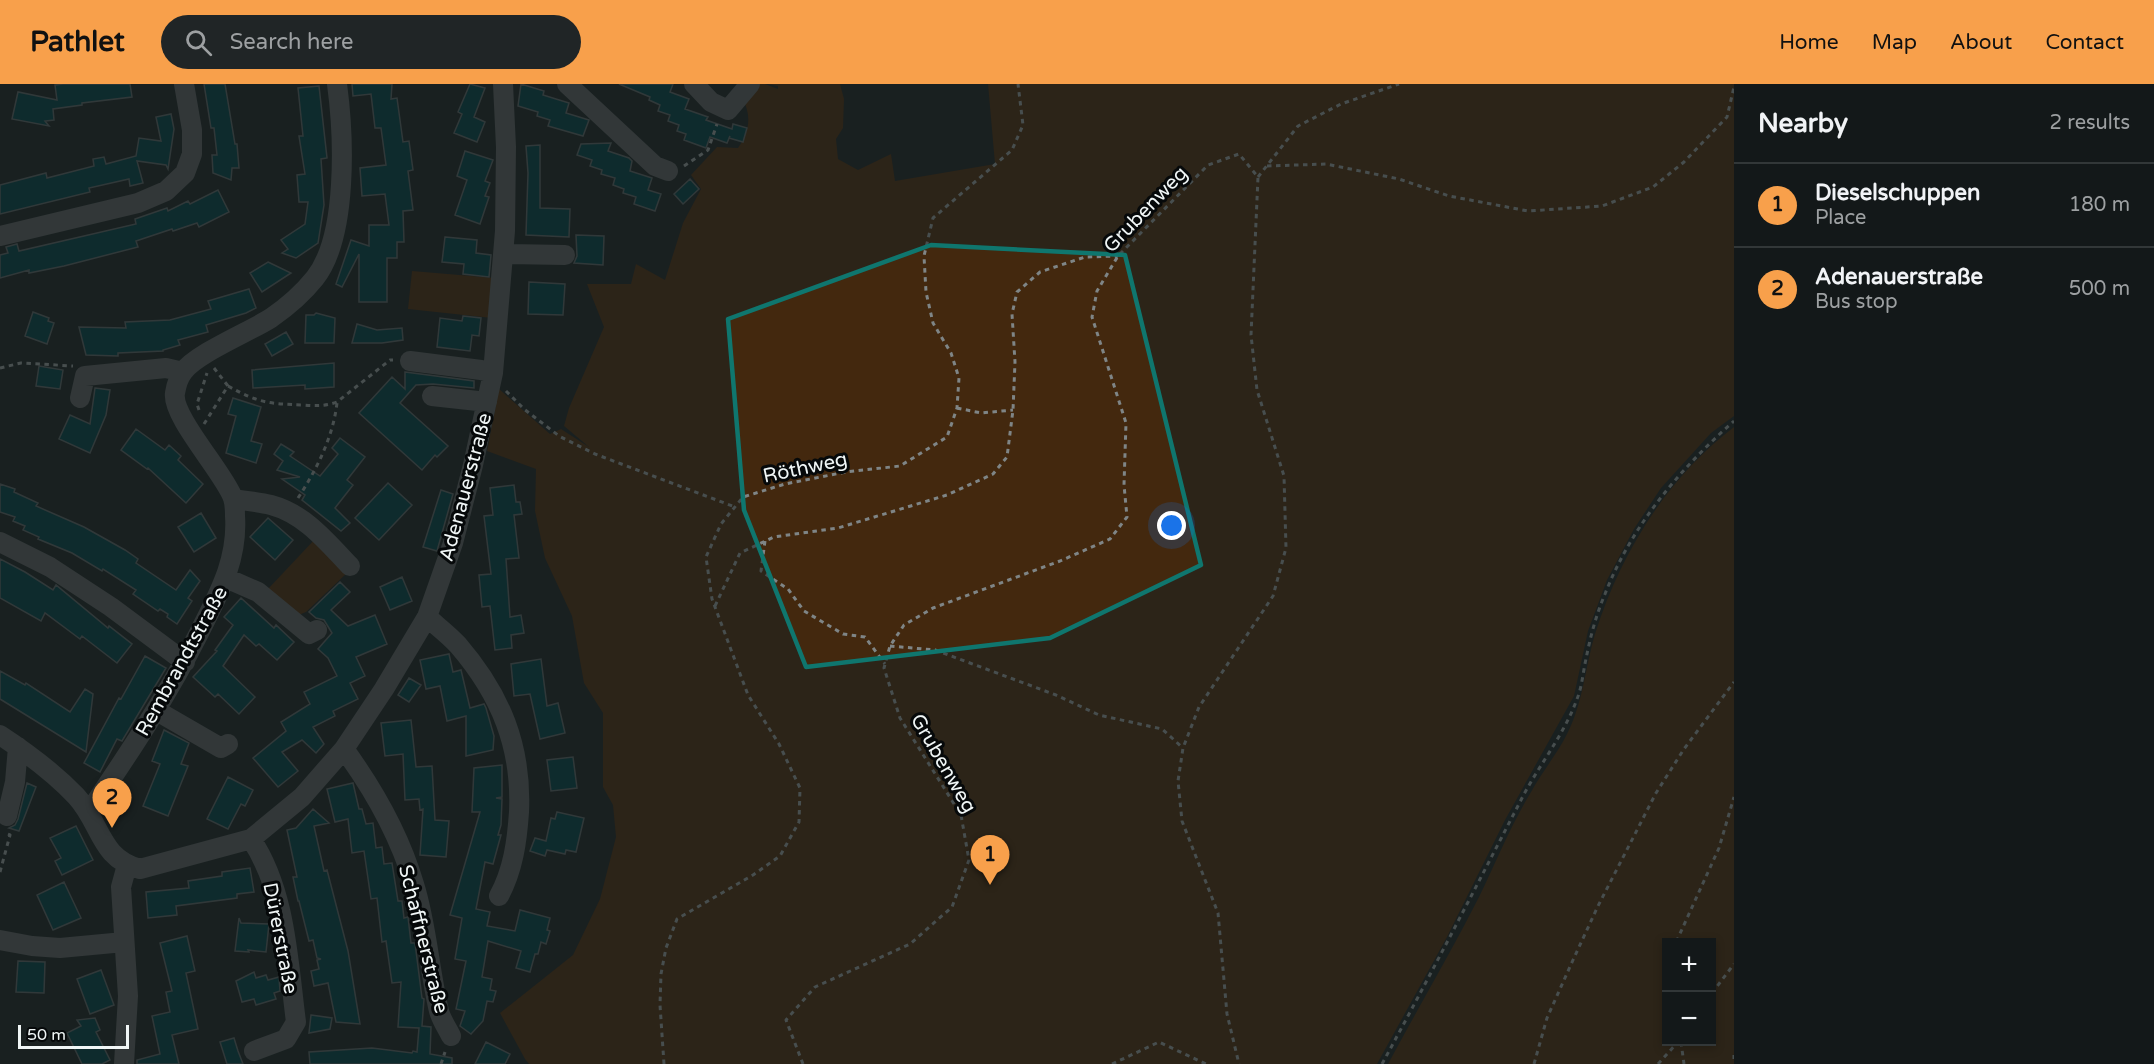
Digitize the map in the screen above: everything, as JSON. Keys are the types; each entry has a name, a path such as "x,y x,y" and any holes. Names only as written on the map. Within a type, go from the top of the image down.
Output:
{"street":[{"path":"0,236 138,203 166,191 185,173 192,154 192,130 184,84"},
{"path":"80,398 85,376 166,368 183,372 195,360 271,318 290,304 316,277 331,245 338,215 341,168 338,84"},
{"name":"Adenauerstraße","path":"127,865 141,869 251,839 302,797 344,748 384,689 427,617 453,543 490,386 503,254 506,147 503,84"},
{"path":"567,84 655,166 668,171"},
{"path":"694,84 711,102 725,109 750,84"},
{"path":"503,254 565,255"},
{"path":"410,362 481,370 490,386 432,396"},
{"name":"Rembrandtstraße","path":"89,812 157,711 185,662 226,578 237,537 234,499 181,417 174,395 183,372"},
{"path":"234,499 273,506 289,512 318,532 350,566"},
{"path":"0,542 50,567 111,607 185,662"},
{"path":"226,578 258,592 309,634 317,630"},
{"path":"427,617 457,645 489,689 511,735 520,783 518,829 509,876 499,896"},
{"path":"157,711 221,748 228,744"},
{"path":"0,735 18,747 75,795 89,812 110,850 118,860 127,865 121,887 128,996 124,1064"},
{"path":"7,816 15,782 18,747"},
{"name":"Schaffnerstraße","path":"344,748 369,783 389,820 415,884 440,1013 451,1036"},
{"name":"Dürerstraße","path":"251,839 263,856 277,896 296,1022 286,1039 254,1051"},
{"path":"0,940 60,948 124,942"}],"path":[{"name":"Röthweg","path":"664,1064 660,1005 661,974 666,948 677,919 753,875 780,856 799,822 800,788 779,744 748,695 712,599 706,557 721,524 743,497 785,484 846,472 900,466 947,437 957,408 959,378 951,353 933,323 926,292 924,256 933,218 1012,150 1023,126 1018,84"},
{"path":"1239,1064 1227,1014 1218,914 1182,821 1178,781 1183,748 1199,706 1273,596 1287,548 1284,476 1257,390 1251,335 1258,177 1298,126 1341,104 1399,84"},
{"path":"1267,166 1326,164 1399,179 1449,196 1528,211 1602,206 1653,188 1684,162 1727,117 1734,87"},
{"path":"668,171 684,166 708,150 725,109"},
{"name":"Grubenweg","path":"803,1064 786,1020 815,987 910,944 952,907 969,860 961,815 900,718 884,668 890,646 904,625 933,608 1060,561 1110,539 1127,517 1126,423 1092,317 1097,291 1118,255 1209,165 1239,154 1258,177"},
{"path":"715,606 740,553 765,541 774,537 838,528 947,495 993,474 1007,457 1013,410 1015,362 1012,315 1017,292 1040,272 1085,257 1118,255"},
{"path":"228,386 203,426 197,404 204,380 212,364 228,386 246,396 271,404 327,406 337,402 390,360 410,362"},
{"path":"0,368 21,363 75,366 85,376"},
{"path":"490,386 504,390 559,436 595,454 735,507"},
{"path":"289,512 316,472 335,421 337,402"},
{"path":"957,408 981,412 1013,410"},
{"path":"1382,1064 1447,945 1523,795 1578,698 1589,645 1605,593 1636,533 1669,485 1702,449 1734,421"},
{"path":"765,541 761,571 788,589 804,611 843,634 865,637 885,664"},
{"path":"890,646 935,651 1056,695 1099,715 1162,729 1183,748"},
{"path":"1534,1064 1547,1018 1578,949 1656,793 1684,749 1734,682"},
{"path":"1678,938 1719,848 1734,797"},
{"path":"0,872 10,835 3,832 7,816"},
{"path":"1713,992 1734,964"},
{"path":"1112,1064 1159,1042 1206,1064"},
{"path":"1658,1064 1674,1046"},
{"path":"1680,1046 1684,1064"}],"highlighted area":[{"path":"931,245 1125,255 1201,565 1050,638 806,667 744,510 728,319"}],"shaded area":[{"path":"756,84 765,84 778,89 778,86 768,84 840,84 844,99 843,128 836,139 838,159 858,170 891,154 895,181 995,164 988,84 1734,84 1734,416 1711,433 1661,488 1634,529 1607,580 1588,631 1574,696 1505,820 1447,937 1377,1064 529,1064 525,1059 500,1013 573,955 600,899 616,837 613,805 603,787 603,713 584,683 572,616 545,558 535,511 536,469 487,451 499,389 550,434 561,429 589,447 564,426 569,408 604,327 587,284 631,284 636,264 665,280 683,223 701,189 691,175 717,147 738,148 745,136 748,124 748,112 743,100"},
{"path":"412,271 495,278 492,318 408,309"},
{"path":"1734,427 1734,1064 1388,1064 1479,897 1510,830 1567,734 1580,698 1595,634 1605,604 1632,547 1667,494 1688,470"},
{"path":"316,538 348,572 306,612 296,616 268,589"}],"building":[{"path":"130,84 132,97 53,109 54,120 45,121 49,126 12,119 18,92 57,100 55,85"},
{"path":"204,84 225,84 235,144 237,144 239,168 232,168 231,180 213,173 212,155 217,155 214,128 211,128"},
{"path":"352,84 392,84 391,99 397,98 403,142 409,141 413,170 408,171 413,210 403,211 404,242 397,242 397,258 387,258 387,302 359,302 359,254 342,287 336,284 351,240 369,246 369,225 389,225 385,194 362,196 360,168 386,165 381,128 375,128 371,94 353,96"},
{"path":"470,84 485,88 474,117 485,122 477,142 454,133 462,114 458,112"},
{"path":"521,84 544,91 543,95 569,103 566,113 589,120 583,136 548,126 550,120 537,116 538,112 518,106"},
{"path":"619,84 673,84 670,92 689,99 685,109 708,117 706,120 732,129 733,124 747,128 743,142 729,138 727,143 710,137 706,148 684,140 686,134 677,131 679,125 668,121 670,115 658,111 660,105 649,100 650,97"},
{"path":"319,86 327,158 321,159 324,205 318,243 296,258 282,253 288,249 281,240 305,224 308,202 299,202 297,175 305,174 299,136 303,136 298,88"},
{"path":"171,114 174,129 168,169 166,165 137,161 143,183 130,186 129,179 89,188 90,192 0,214 0,185 46,173 47,178 94,166 93,159 104,157 106,164 136,156 139,138 161,141 156,117"},
{"path":"611,143 608,151 632,161 630,171 652,178 648,190 661,194 655,211 634,204 636,197 623,193 624,189 613,185 615,178 601,174 602,170 590,166 592,160 577,155 581,144"},
{"path":"540,145 540,208 570,209 569,237 526,235 528,173 526,146"},
{"path":"465,151 493,160 485,181 490,183 485,196 489,197 480,224 455,215 467,180 457,176"},
{"path":"690,179 699,189 683,204 674,194"},
{"path":"218,190 229,212 199,227 197,223 173,231 172,229 136,241 138,247 64,266 29,273 29,270 0,278 0,255 8,253 6,247 17,244 19,251 136,224 135,219 167,208 168,211 188,201 190,204"},
{"path":"576,235 604,236 603,265 574,263 577,256"},
{"path":"445,237 477,240 476,253 491,255 489,277 463,274 464,264 442,262"},
{"path":"268,262 291,273 262,292 250,273"},
{"path":"529,282 565,284 563,315 528,314"},
{"path":"249,289 256,308 206,325 208,332 178,340 180,345 163,351 118,353 118,356 86,355 79,327 126,328 125,322 170,320 211,309 208,301"},
{"path":"33,312 49,318 48,321 54,323 47,344 25,336"},
{"path":"316,313 335,318 334,343 305,343 306,315"},
{"path":"463,316 481,318 479,336 472,335 470,351 437,347 440,318 462,321"},
{"path":"357,324 377,330 402,328 403,340 352,343"},
{"path":"286,332 293,344 272,356 265,344"},
{"path":"334,363 334,387 305,389 305,385 253,388 252,370"},
{"path":"39,366 63,370 60,389 36,386"},
{"path":"405,372 474,381 474,388 433,384 416,385 400,403 448,446 437,457 435,455 422,470 359,413 392,377 405,389"},
{"path":"95,388 110,390 106,415 90,453 59,439 70,415 90,424"},
{"path":"233,398 261,407 251,441 262,444 256,463 226,453 236,416 228,414"},
{"path":"136,429 165,450 169,445 181,456 178,460 203,484 186,503 148,468 121,450"},
{"path":"340,438 365,457 347,480 353,485 335,508 350,523 341,531 302,500 305,495 282,479 300,477 277,470 283,461 274,454 281,444 294,452 290,456 320,476 338,454 332,448"},
{"path":"388,483 412,505 379,540 355,518"},
{"path":"0,484 15,489 14,492 38,503 36,506 84,527 125,550 138,559 136,563 176,590 190,570 200,581 188,598 192,601 177,624 167,617 168,614 160,609 158,611 133,594 136,590 103,569 102,571 72,553 38,539 39,537 23,530 25,526 13,521 15,517 0,512"},
{"path":"514,485 516,502 520,502 522,514 514,515 519,558 506,559 510,617 521,615 524,633 511,635 512,648 495,650 490,606 482,607 479,575 491,574 484,516 493,515 490,488"},
{"path":"441,490 453,494 437,551 423,547"},
{"path":"201,513 216,538 194,552 178,527"},
{"path":"268,518 293,540 275,560 250,537"},
{"path":"0,559 53,590 56,585 108,628 109,626 132,644 117,663 82,636 80,639 45,613 41,621 0,598"},
{"path":"402,577 412,601 390,610 380,587"},
{"path":"340,582 350,592 331,610 348,626 375,615 387,644 356,657 365,676 350,683 358,699 333,711 335,716 313,727 324,744 316,753 302,740 282,752 298,771 278,787 253,758 286,731 281,722 310,704 304,692 337,676 328,658 318,649 332,633 324,620 316,618 309,612"},
{"path":"241,598 274,628 276,625 294,642 277,660 259,644 256,646 244,635 223,666 255,697 239,714 218,694 215,697 193,677 217,651 215,650 233,625 224,617"},
{"path":"449,654 453,672 461,670 470,708 484,704 486,708 494,736 493,750 466,756 466,716 447,721 440,686 426,689 420,660"},
{"path":"145,656 166,668 122,741 117,739 100,772 84,763"},
{"path":"541,659 547,706 558,703 565,733 540,739 530,694 514,696 511,664"},
{"path":"0,671 25,685 26,683 70,712 85,689 93,694 86,752 0,699"},
{"path":"409,678 421,685 409,702 398,695"},
{"path":"411,720 416,767 432,766 435,820 449,821 446,857 420,855 423,809 420,810 419,799 405,800 403,754 385,756 381,723"},
{"path":"164,730 189,743 181,764 188,766 168,816 143,806 160,764 152,761"},
{"path":"573,757 577,788 551,791 547,760"},
{"path":"502,765 502,797 496,798 502,799 501,825 498,835 501,835 493,864 485,862 476,909 490,912 487,926 515,931 520,910 550,918 547,930 550,931 546,944 541,942 538,954 535,954 530,972 516,968 521,951 488,941 482,977 492,979 490,990 496,991 493,1002 487,1001 483,1021 471,1034 460,1026 465,1011 456,1009 466,961 455,959 462,918 450,915 480,812 472,812 474,768"},
{"path":"228,777 253,790 245,806 241,804 228,829 207,819"},
{"path":"27,783 36,787 19,831 9,828 15,825 18,819"},
{"path":"353,783 359,809 362,809 366,824 373,823 376,848 382,847 384,864 392,863 398,901 402,901 404,918 408,917 411,943 415,943 422,998 424,999 422,1026 431,1027 430,1054 452,1058 452,1064 310,1064 309,1052 372,1048 417,1052 419,1028 398,1027 401,982 392,983 386,941 382,942 377,898 371,899 364,851 352,853 348,819 335,822 327,789"},
{"path":"313,809 329,823 314,826 324,871 327,870 348,951 360,1024 336,1022 328,983 314,986 311,971 319,969 317,960 321,959 317,958 313,940 309,941 298,901 293,877 297,877 287,830 296,828"},
{"path":"557,812 584,818 576,852 566,850 565,854 547,850 545,856 530,851 535,838 546,841 551,818 555,819"},
{"path":"76,826 93,860 62,875 55,861 61,858 50,838"},
{"path":"250,868 254,892 237,894 237,898 176,906 177,915 148,918 146,892 189,888 188,881 222,876 222,872"},
{"path":"64,882 81,918 53,930 37,895"},
{"path":"239,918 241,923 269,924 266,952 235,951"},
{"path":"187,936 195,971 186,973 198,1029 172,1035 179,1064 137,1064 137,1060 160,1054 152,1016 170,1012 166,992 172,991 160,943"},
{"path":"18,961 45,962 44,993 16,992"},
{"path":"101,970 114,1005 90,1014 77,979"},
{"path":"254,972 256,978 266,975 268,980 279,977 280,991 274,993 276,999 256,1005 254,999 242,1002 236,981"},
{"path":"311,1015 332,1018 330,1029 309,1033"},
{"path":"95,1018 100,1030 96,1032 110,1060 102,1064 82,1064 67,1033 81,1026 77,1020"},
{"path":"234,1038 243,1064 227,1064 220,1042"},
{"path":"486,1042 510,1054 505,1064 475,1064"}],"place":[{"name":"Adenauerstraße","path":"112,828"},
{"name":"Dieselschuppen","path":"990,885"}]}
